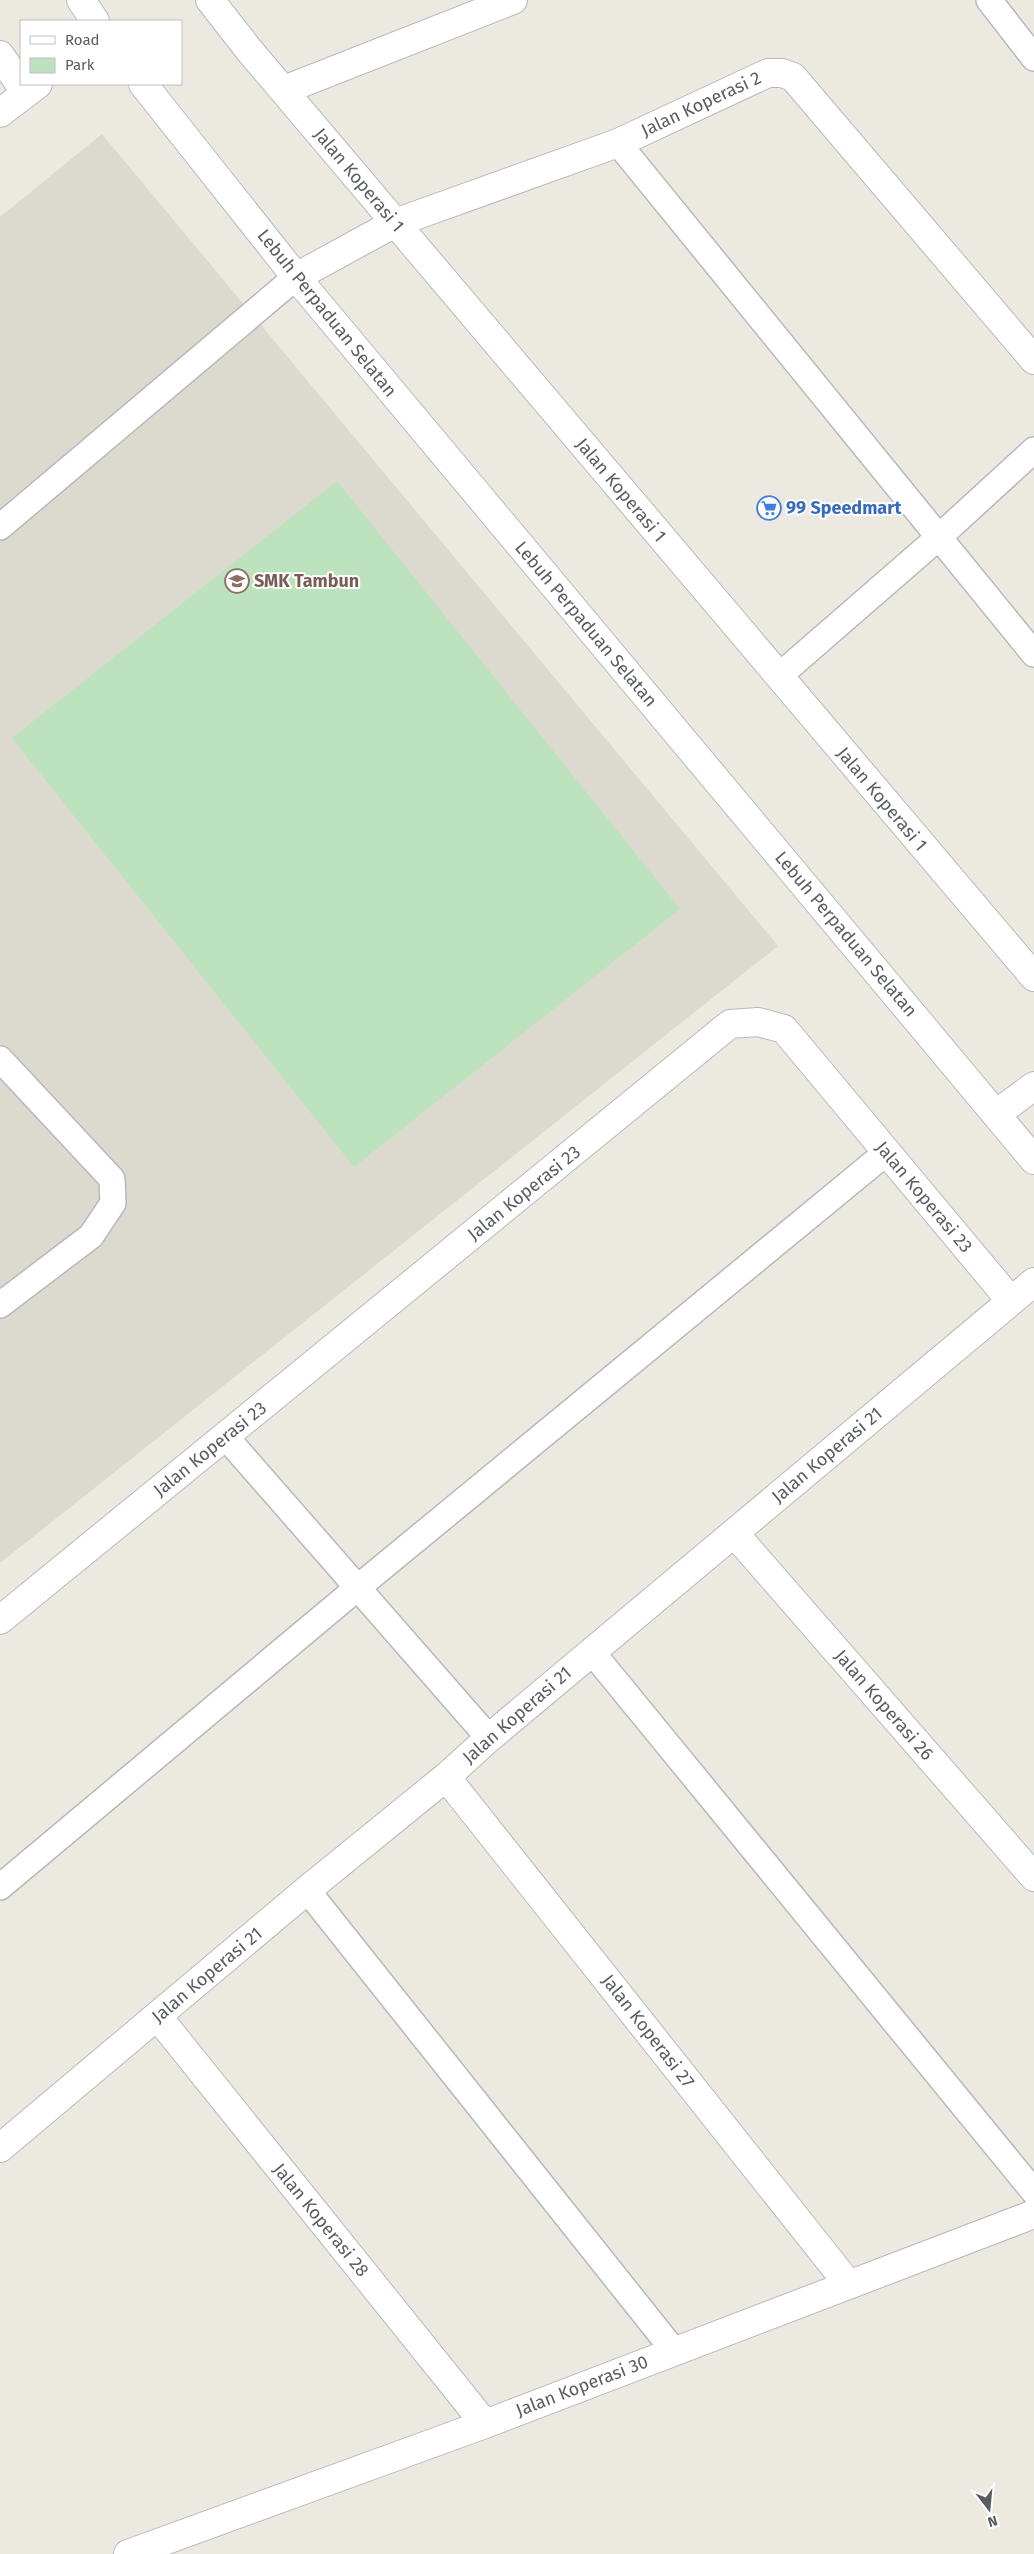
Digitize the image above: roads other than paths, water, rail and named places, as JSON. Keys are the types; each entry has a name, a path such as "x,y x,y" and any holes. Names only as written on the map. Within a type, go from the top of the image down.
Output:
{"street":[{"path":"80,0 94,20"},
{"name":"Jalan Koperasi 1","path":"210,0 395,223 1034,977"},
{"path":"284,90 513,0"},
{"path":"0,55 20,76"},
{"name":"Jalan Koperasi 2","path":"296,277 395,223 618,143 768,73 782,73 793,77 1034,360"},
{"name":"Lebuh Perpaduan Selatan","path":"144,85 296,277 1034,1160"},
{"path":"0,113 31,88"},
{"name":"Jalan Koperasi 23","path":"0,1620 730,1024 758,1022 784,1029 1011,1301"},
{"path":"996,1114 1034,1086"},
{"name":"Jalan Koperasi 21","path":"0,2148 307,1890 446,1777 489,1738 1034,1282"},
{"name":"Jalan Koperasi 26","path":"734,1533 1034,1877"},
{"name":"Jalan Koperasi 27","path":"446,1777 850,2285"},
{"name":"Jalan Koperasi 28","path":"158,2017 485,2424"},
{"name":"Jalan Koperasi 30","path":"128,2554 485,2424 1034,2214"}],"lane":[{"path":"989,0 1034,58"},
{"path":"618,143 1034,654"},
{"path":"0,527 296,277"},
{"path":"779,676 939,537 1034,450"},
{"path":"0,1059 112,1179 113,1203 91,1236 0,1306"},
{"path":"0,1887 356,1589 887,1152"},
{"path":"225,1436 356,1589 489,1738"},
{"path":"592,1652 1034,2192"},
{"path":"307,1890 674,2351"}],"place":[{"name":"99 Speedmart","path":"769,508"},
{"name":"SMK Tambun","path":"237,581"}]}
